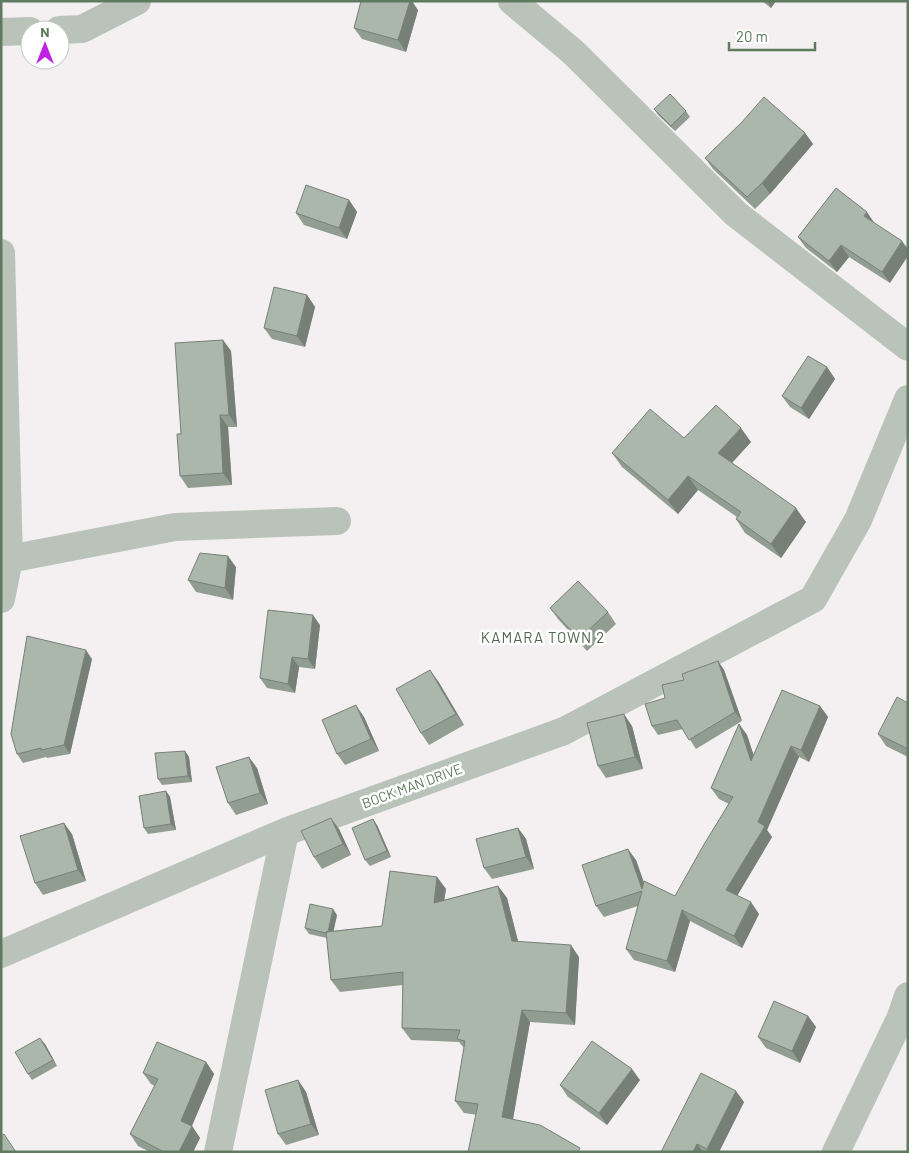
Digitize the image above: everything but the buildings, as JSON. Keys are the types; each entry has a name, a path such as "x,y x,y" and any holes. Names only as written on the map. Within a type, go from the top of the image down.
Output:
{"street":[{"path":"71,30 137,1"},
{"path":"512,1 573,52 736,214 908,347"},
{"path":"1,32 20,31"},
{"path":"1,253 9,559 1,599"},
{"name":"BOCK MAN DRIVE","path":"1,954 285,832 564,731 813,599 858,520 908,399"},
{"path":"9,559 174,527 337,521"},
{"path":"218,1152 285,832"},
{"path":"836,1152 900,1020 908,996"}],"district":[{"name":"KAMARA TOWN 2","path":"543,638"}]}
